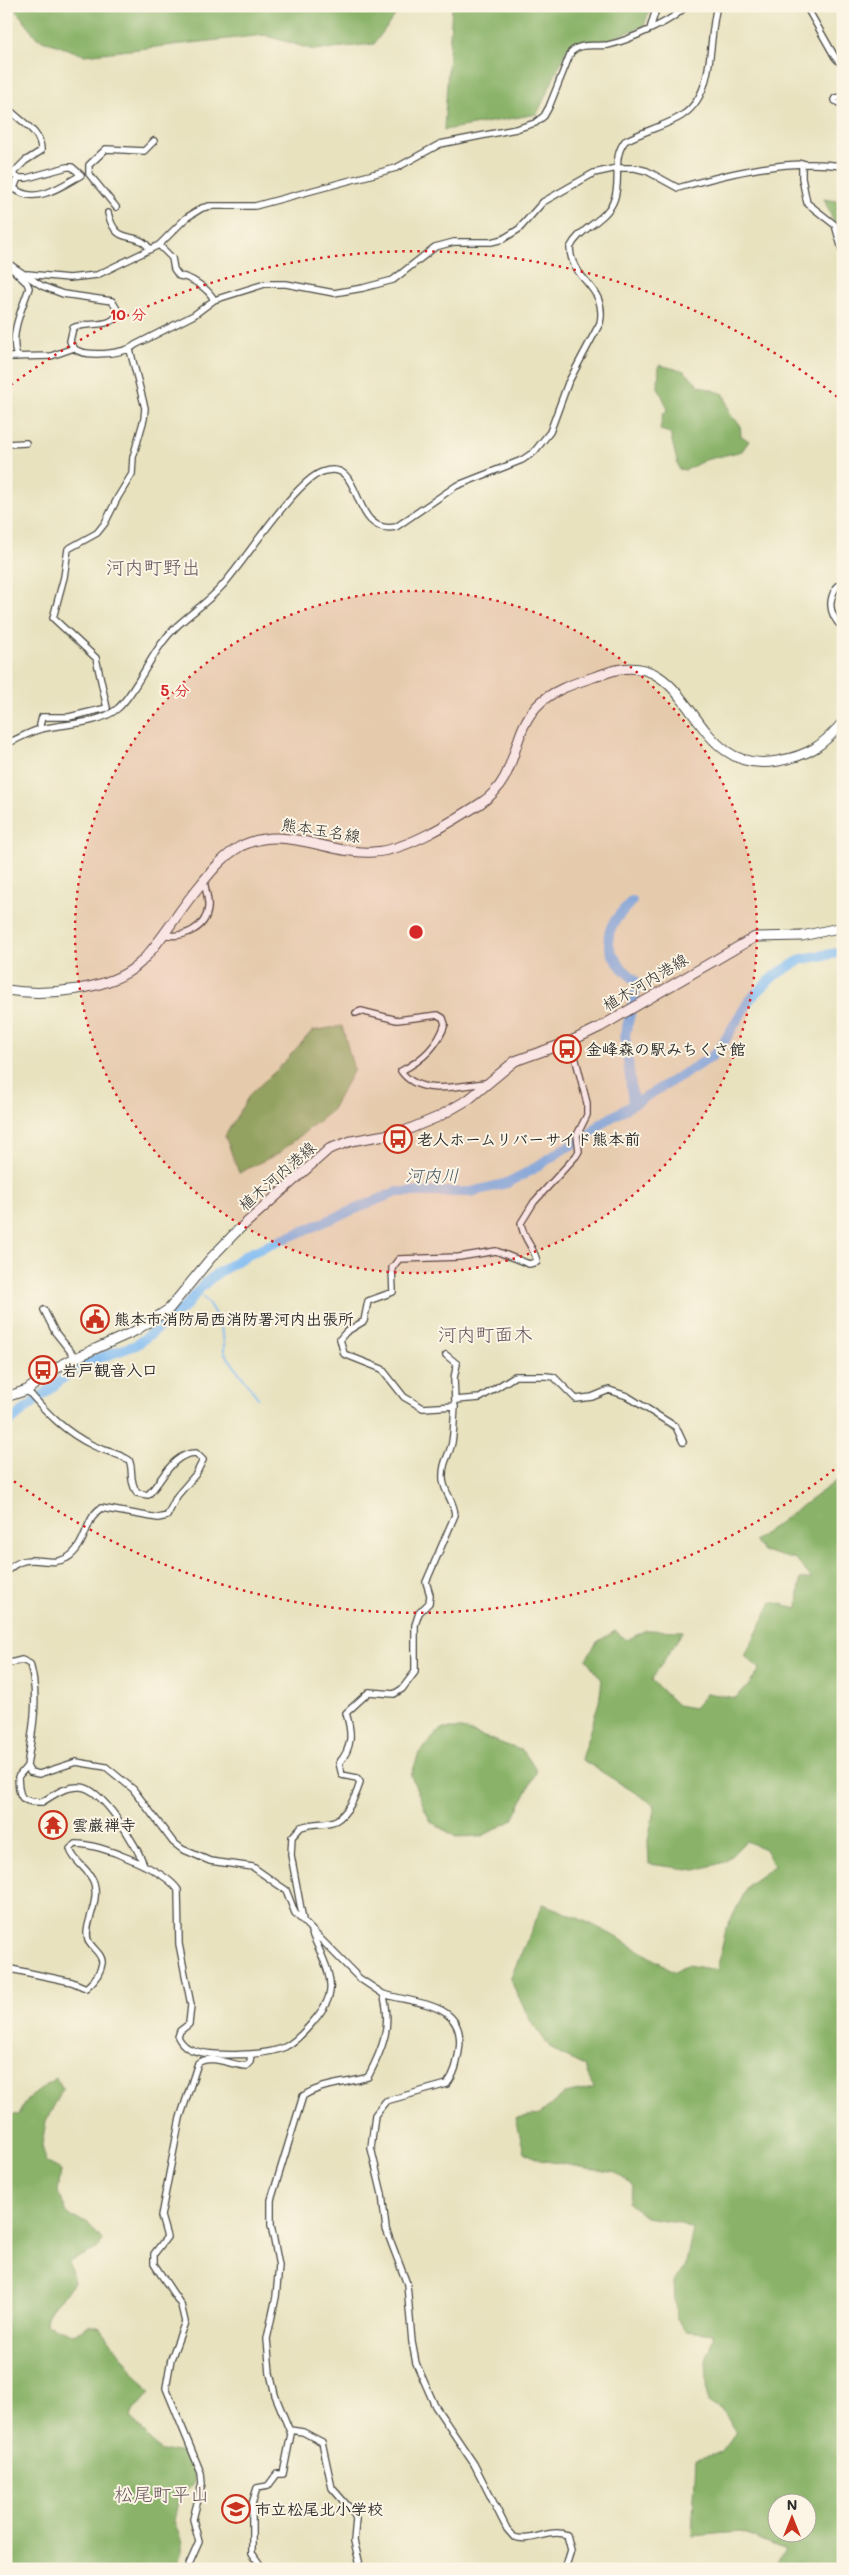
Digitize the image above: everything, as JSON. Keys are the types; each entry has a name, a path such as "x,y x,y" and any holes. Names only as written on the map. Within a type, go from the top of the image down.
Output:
{"main road":[{"name":"熊本玉名線","path":"6,990 38,993 87,987 112,980 137,965 204,880 225,857 244,845 260,840 285,838 349,851 373,852 391,850 406,844 482,802 496,790 510,770 527,720 545,699 574,684 613,670 644,669 668,682 719,748 731,756 751,763 773,762 811,752 827,740 843,722"},
{"name":"植木河内港線","path":"6,1397 30,1392 75,1357 135,1331 168,1309 210,1258 236,1232 329,1150 351,1141 390,1135 418,1126 469,1098 515,1061 570,1041 600,1027 755,937 802,936 843,927"}],"street":[{"path":"650,28 657,6"},
{"path":"27,274 85,278 97,275 159,245 186,218 202,208 261,205 396,168 440,144 516,129 535,123 544,116 549,107 570,52 584,45 607,45 650,28 677,14 685,6"},
{"path":"6,744 41,729 101,718 120,707 162,642 222,586 282,508 310,479 320,472 337,471 351,480 366,517 373,524 387,529 396,527 456,486 522,460 534,452 550,432 568,382 600,323 601,303 598,294 574,267 570,248 580,232 604,214 614,202 618,187 619,149 625,141 678,118 699,99 706,79 717,6"},
{"path":"806,6 835,57 843,66"},
{"path":"843,97 835,98 834,100 843,106"},
{"path":"6,106 13,115 32,129 41,146 41,151 12,174 18,178 28,178 67,166 72,167 81,175 60,187 38,196 9,192 18,178"},
{"path":"116,207 90,174 89,165 106,149 144,152 154,141"},
{"path":"9,263 42,286 63,294 112,301 116,305 117,316 113,320 108,323 79,325 73,328 70,340 74,348 82,353 113,353 130,350 135,345 194,315 214,300 265,284 286,284 334,294 394,280 435,247 454,242 491,242 503,239 519,229 543,202 594,173 617,168 634,168 647,171 678,188 734,172 802,163 841,165 843,158"},
{"path":"802,163 802,178 807,203 835,225 843,253"},
{"path":"108,213 112,226 120,235 141,240 150,249"},
{"path":"159,245 172,258 174,269 178,276 186,276 211,294 214,300"},
{"path":"9,263 15,274 27,282 29,288 15,330 14,348 17,357"},
{"path":"6,357 51,356 74,348"},
{"path":"41,729 42,717 70,717 107,708 96,658 53,618 64,577 68,549 97,533 105,523 132,474 133,457 144,419 145,408 130,350"},
{"path":"6,444 26,443"},
{"path":"843,585 837,586 830,597 832,617 843,628"},
{"path":"163,934 182,935 192,931 204,922 208,908 204,880"},
{"path":"356,1013 361,1011 397,1020 438,1015 443,1018 445,1024 432,1048 416,1064 400,1071 406,1079 417,1084 435,1088 485,1084"},
{"path":"570,1041 587,1103 587,1115 578,1135 578,1151 534,1202 521,1223 522,1235 536,1257 537,1262 534,1265 496,1251 459,1257 399,1259 392,1268 393,1292 368,1301 364,1321 346,1332 340,1339 344,1354 382,1369 404,1397 423,1408 480,1398 515,1376 554,1377 576,1399 592,1397 609,1390 627,1396 676,1427 683,1442"},
{"path":"44,1310 55,1332 75,1357"},
{"path":"304,1922 291,1855 292,1837 294,1832 301,1827 329,1823 343,1817 358,1792 360,1782 357,1778 342,1775 339,1762 347,1753 351,1735 350,1723 346,1714 369,1692 394,1694 402,1689 415,1672 415,1625 419,1613 428,1603 430,1595 426,1582 455,1515 454,1504 444,1489 443,1480 446,1456 452,1444 455,1403 454,1378 457,1364 446,1355"},
{"path":"6,1572 27,1560 60,1561 68,1557 75,1552 86,1537 95,1512 101,1508 158,1518 167,1516 177,1496 202,1464 201,1456 196,1453 187,1453 178,1457 157,1486 148,1495 143,1496 137,1493 132,1486 129,1460 94,1446 68,1432 39,1405 30,1392"},
{"path":"6,1664 22,1660 30,1664 36,1693 27,1766 18,1777 19,1795 22,1799 42,1802 66,1788 83,1786 99,1796 136,1847 144,1866"},
{"path":"27,1766 30,1772 39,1774 76,1762 106,1767 133,1789 173,1842 182,1849 210,1861 253,1868 265,1874 286,1890 295,1913 360,1978 382,1994 443,2010 457,2024 459,2030 457,2062 452,2078 447,2084 386,2101 375,2115 372,2134 374,2165 382,2194 386,2229 407,2284 412,2342 416,2364 436,2406 474,2464 507,2529 514,2537 521,2540 552,2532 567,2535 571,2550 564,2569"},
{"path":"6,1968 72,1982 86,1988 94,1981 102,1964 102,1958 88,1940 87,1931 96,1897 90,1872 72,1856 70,1849 75,1844 86,1844 144,1866 172,1881 179,1895 179,1944 191,2005 189,2024 180,2031 178,2037 189,2049 238,2056 274,2051 295,2040 312,2022 330,1995 329,1975 309,1927"},
{"path":"263,2569 252,2553 252,2504 257,2488 268,2486 277,2474 283,2474 290,2443 290,2430 275,2395 266,2339 276,2297 280,2266 271,2225 270,2200 303,2096 318,2087 351,2083 368,2077 382,2051 385,2041 387,2007 382,1994"},
{"path":"187,2569 199,2542 193,2519 202,2484 201,2473 166,2388 171,2359 185,2322 180,2305 156,2269 153,2259 154,2254 167,2237 161,2216 180,2118 198,2063 202,2060 210,2060 246,2066 250,2062 251,2054"},
{"path":"290,2430 316,2437 322,2442 332,2488 353,2512 356,2519 354,2541 361,2569"}],"green space":[{"path":"13,6 402,6 374,44 314,50 264,35 84,55 37,38"},
{"path":"452,6 651,6 644,26 610,39 569,45 537,114 444,130"},
{"path":"824,199 843,202 843,244"},
{"path":"659,365 684,371 700,386 724,394 731,416 740,424 741,436 749,441 742,451 705,460 686,470 679,469 670,433 660,430 663,414 668,409 658,387"},
{"path":"342,1026 354,1070 331,1111 279,1153 239,1173 225,1136 250,1094 277,1070 312,1031"},
{"path":"843,1476 843,2569 773,2569 785,2551 740,2532 692,2536 696,2459 721,2453 737,2432 722,2411 708,2402 706,2361 714,2334 686,2331 676,2317 674,2282 685,2267 693,2229 677,2222 646,2217 628,2203 633,2186 616,2173 540,2160 524,2152 516,2118 540,2114 564,2094 594,2088 584,2066 552,2050 530,2020 510,1979 543,1904 611,1934 675,1972 687,1965 717,1970 726,1929 749,1884 774,1866 765,1849 746,1841 725,1862 696,1870 649,1864 648,1841 655,1805 581,1759 599,1702 602,1680 586,1659 597,1642 615,1631 627,1640 646,1630 683,1631 651,1680 677,1705 694,1708 707,1693 735,1698 748,1686 760,1669 745,1656 772,1602 798,1608 800,1579 812,1579 796,1560 763,1551 754,1541"},
{"path":"441,1729 462,1729 523,1751 537,1770 513,1820 482,1836 456,1837 430,1821 411,1776 419,1753"},
{"path":"56,2078 63,2088 46,2121 42,2144 43,2154 46,2162 61,2170 58,2192 67,2213 71,2217 87,2222 102,2240 99,2248 69,2262 74,2282 49,2312 46,2324 74,2335 89,2325 101,2328 150,2394 134,2409 131,2417 161,2452 182,2452 189,2458 194,2483 179,2496 174,2521 182,2543 182,2551 176,2569 6,2569 6,2114 19,2115 28,2099"}],"waterway":[{"path":"632,901 612,925 609,941 610,949 615,958 633,978 637,986 625,1035 633,1104"},
{"name":"河内川","path":"6,1421 12,1420 72,1371 96,1359 136,1345 185,1307 201,1287 216,1274 248,1254 396,1192 471,1192 507,1183 530,1171 565,1148 585,1139 602,1123 710,1058 720,1048 750,999 775,975 802,959 843,952"},
{"path":"197,1292 213,1311 221,1327 224,1352 258,1398"}],"place":[{"name":"金峰森の駅みちくさ館","path":"567,1049"},
{"name":"老人ホームリバーサイド熊本前","path":"398,1139"},
{"name":"熊本市消防局西消防署河内出張所","path":"95,1319"},
{"name":"岩戸観音入口","path":"43,1370"},
{"name":"雲巌禅寺","path":"53,1825"},
{"name":"市立松尾北小学校","path":"236,2509"}],"district":[{"name":"河内町野出","path":"153,567"},
{"name":"河内町面木","path":"485,1334"},
{"name":"松尾町平山","path":"162,2494"}]}
